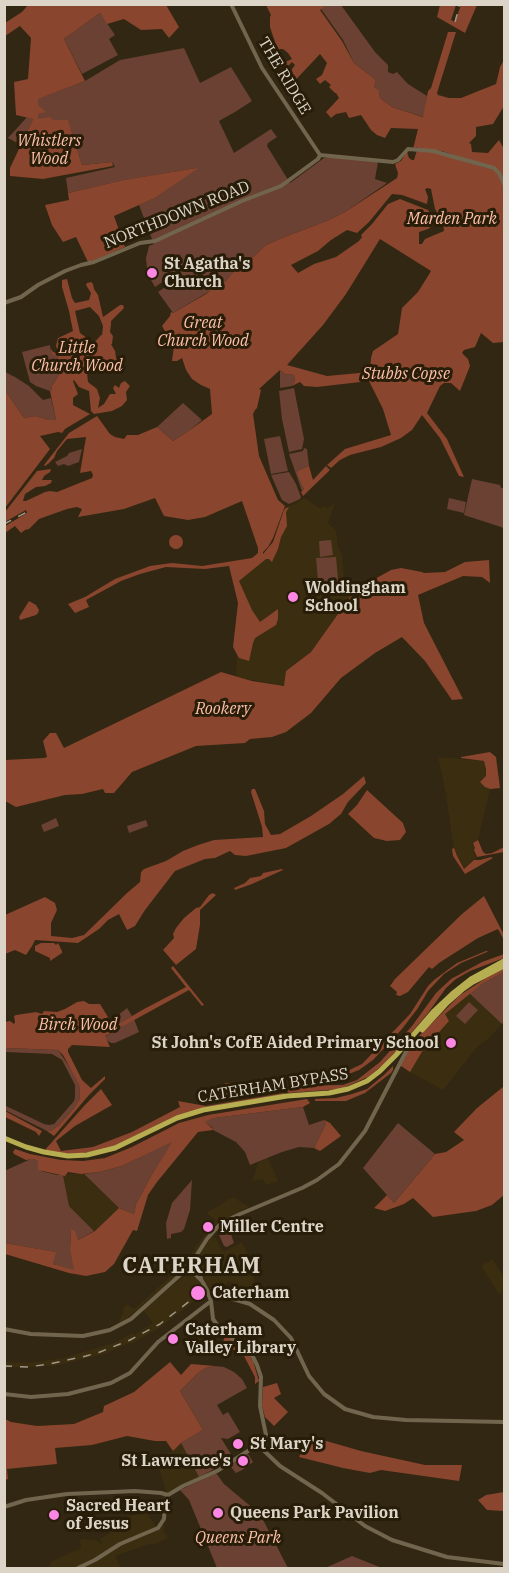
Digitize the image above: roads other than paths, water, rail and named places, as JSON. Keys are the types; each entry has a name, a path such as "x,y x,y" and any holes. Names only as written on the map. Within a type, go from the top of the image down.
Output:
{"highway":[{"path":"400,1052 454,997 473,982 504,964"},
{"path":"400,1052 435,1010 452,994 477,975 504,964"},
{"name":"CATERHAM BYPASS","path":"4,1140 27,1151 53,1157 74,1159 99,1156 131,1144 178,1121 200,1114 355,1090 375,1080 400,1052"}],"street":[{"name":"THE RIDGE","path":"231,4 262,68 320,155"},
{"path":"320,155 393,162 408,149 433,151 494,168 504,184"},
{"name":"NORTHDOWN ROAD","path":"4,303 21,297 46,281 76,267 140,243 155,240 281,186 318,159 320,155"},
{"path":"4,1329 31,1334 90,1335 106,1331 135,1316 181,1274 192,1267 196,1256 221,1223 228,1218 302,1188 339,1164 365,1131 410,1044"},
{"path":"400,1052 400,1062"},
{"path":"78,1569 120,1544 158,1528 164,1519 165,1501 168,1495 217,1471 265,1442 266,1435 260,1406 261,1377 253,1357 213,1319 211,1300 192,1267"},
{"path":"208,1295 216,1294 250,1304 274,1320 291,1338 309,1376 324,1394 345,1409 373,1417 406,1420 504,1422"},
{"path":"4,1394 31,1397 68,1394 111,1383 130,1373 158,1342 211,1300"},
{"path":"260,1447 280,1466 322,1493 365,1526 392,1540 447,1557 504,1564"},
{"path":"4,1507 26,1500 66,1494 135,1491 168,1495"}],"railway":[{"path":"455,22 460,4"},
{"path":"4,524 27,512"},
{"path":"4,1366 28,1367 49,1364 100,1352 130,1340 160,1324 200,1293"}],"place":[{"name":"St Agatha's Church","path":"152,273"},
{"name":"Woldingham School","path":"293,597"},
{"name":"St John's CofE Aided Primary School","path":"451,1043"},
{"name":"Miller Centre","path":"208,1227"},
{"name":"Caterham","path":"198,1293"},
{"name":"Caterham Valley Library","path":"173,1339"},
{"name":"St Mary's","path":"238,1444"},
{"name":"St Lawrence's","path":"243,1461"},
{"name":"Queens Park Pavilion","path":"218,1513"},
{"name":"Sacred Heart of Jesus","path":"54,1515"}],"district":[{"name":"CATERHAM","path":"192,1267"}],"park label":[{"name":"Whistlers Wood","path":"49,150"},
{"name":"Marden Park","path":"452,219"},
{"name":"Great Church Wood","path":"203,332"},
{"name":"Little Church Wood","path":"77,357"},
{"name":"Stubbs Copse","path":"406,374"},
{"name":"Rookery","path":"223,709"},
{"name":"Birch Wood","path":"78,1025"},
{"name":"Queens Park","path":"238,1538"}]}
